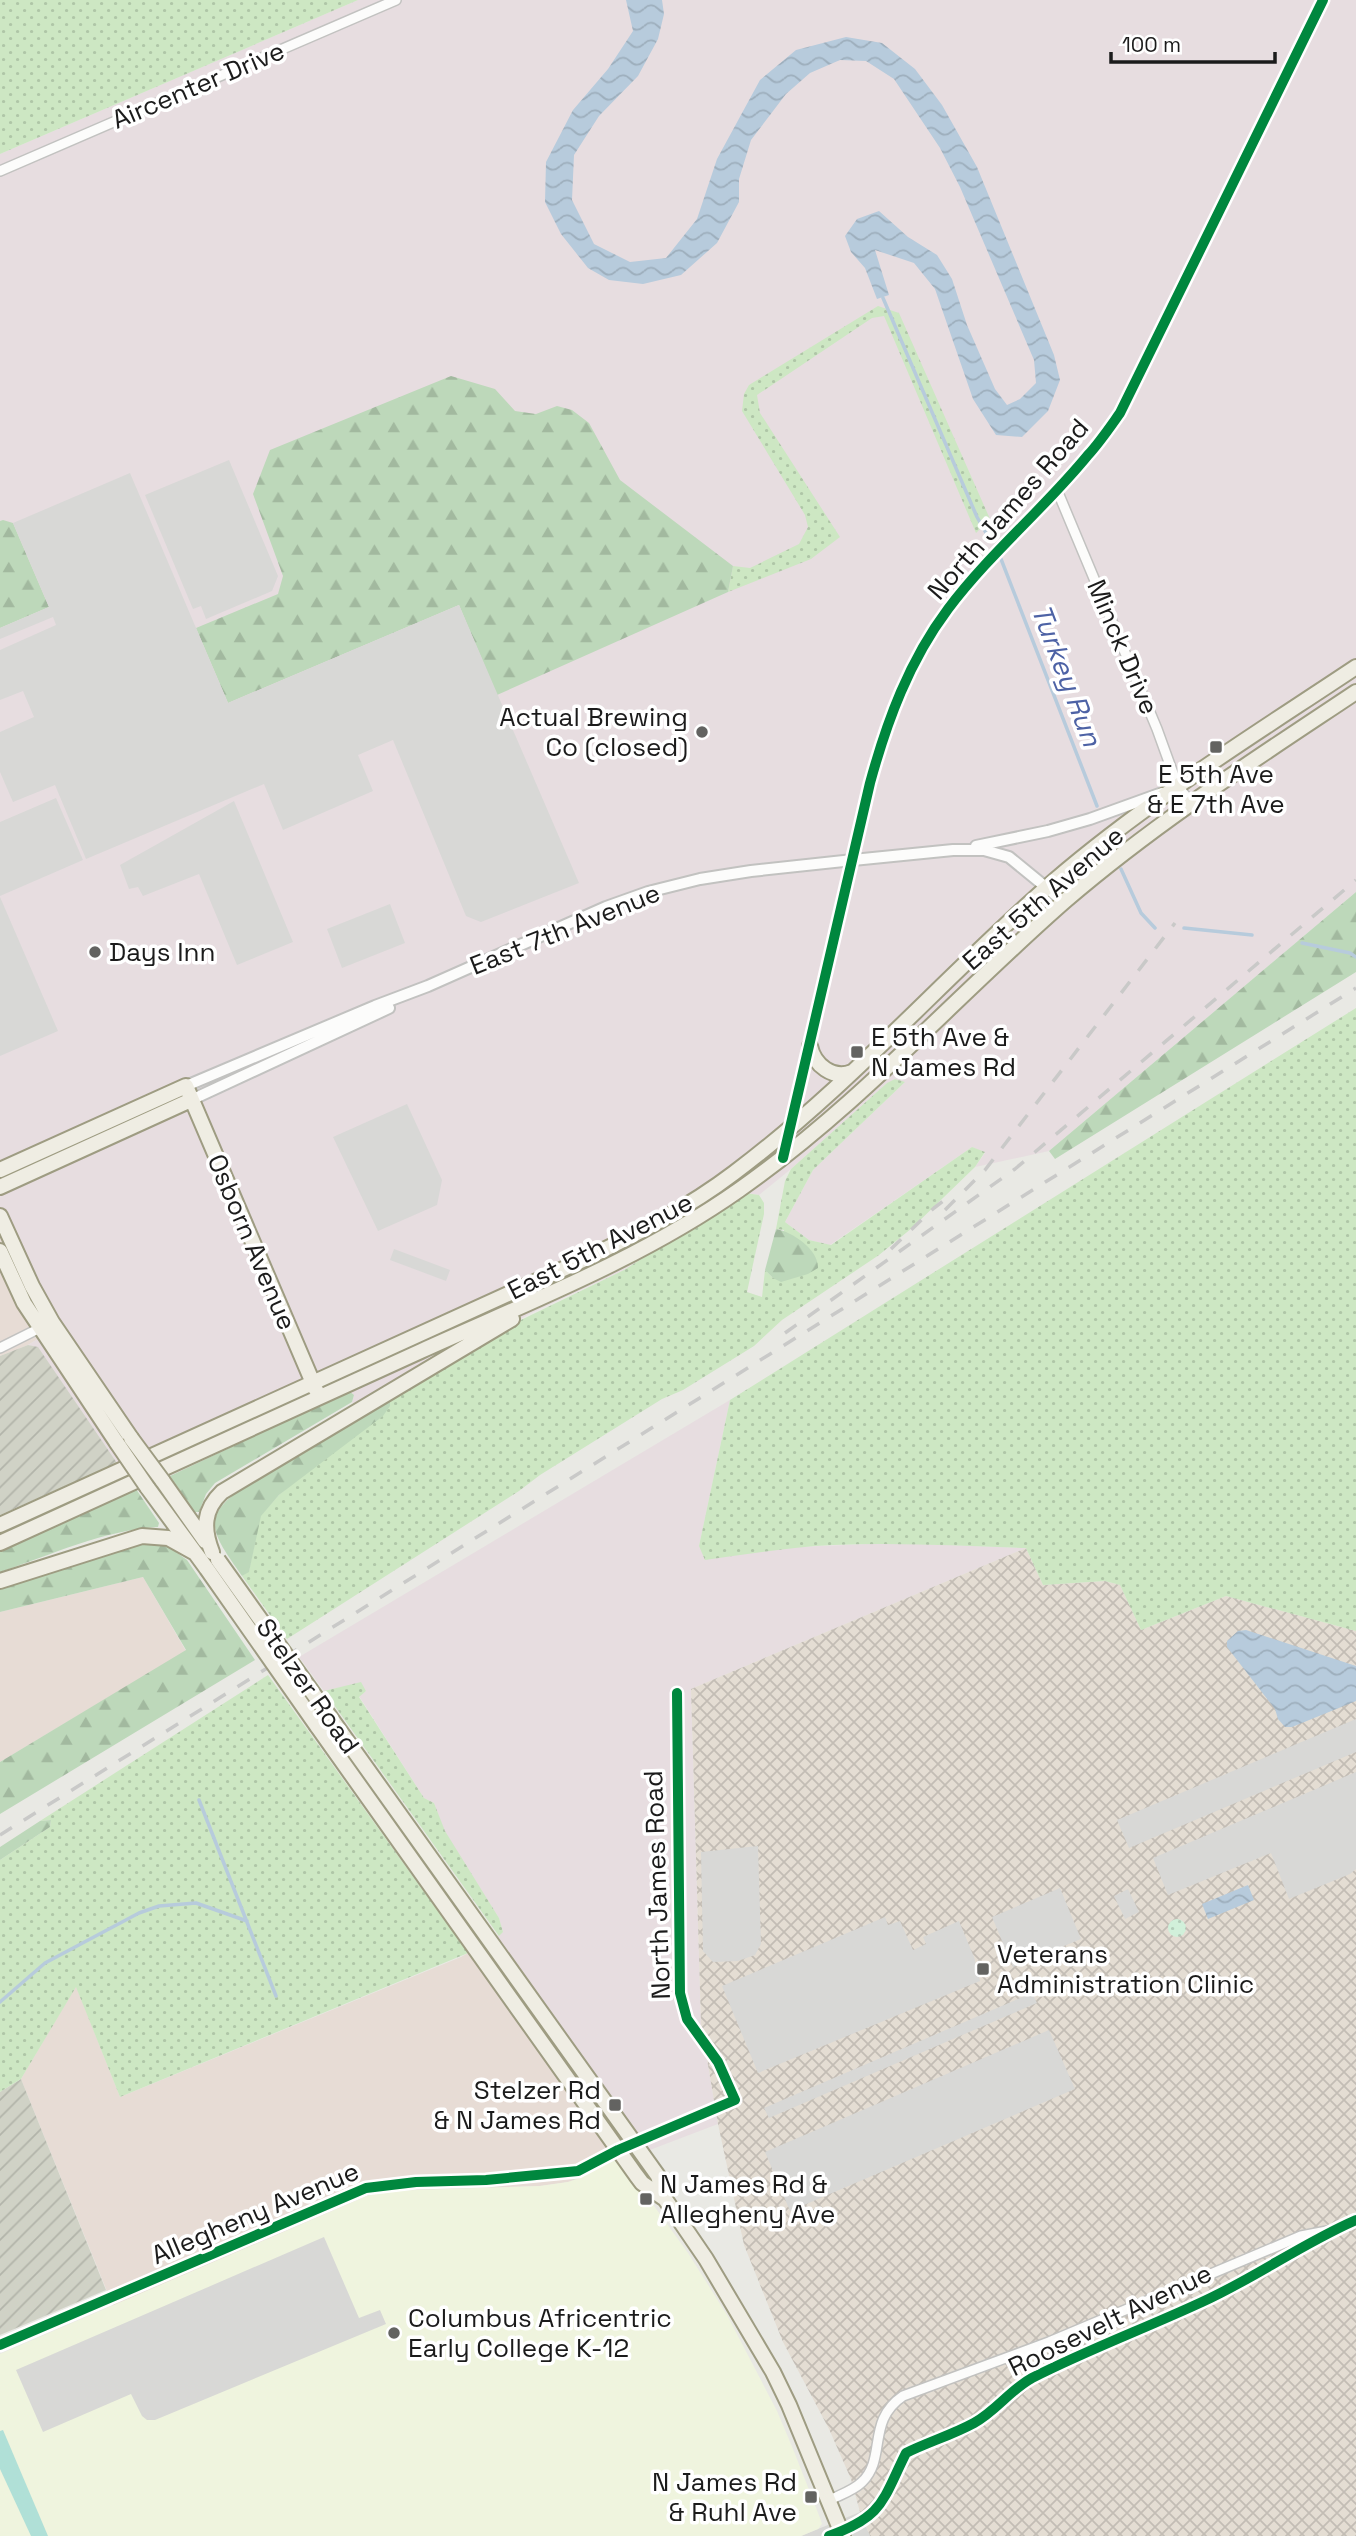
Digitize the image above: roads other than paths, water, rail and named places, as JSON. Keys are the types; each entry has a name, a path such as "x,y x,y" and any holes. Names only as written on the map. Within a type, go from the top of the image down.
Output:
{"main road":[{"name":"East 5th Avenue","path":"0,1525 623,1241 661,1220 732,1174 790,1129 1047,888 1118,831 1178,787 1356,667"},
{"name":"East 5th Avenue","path":"0,1543 599,1271 736,1193 825,1125 991,967 1116,857 1191,802 1356,692"},
{"path":"810,1046 817,1063 826,1069 840,1075 852,1072"},
{"name":"East 7th Avenue","path":"0,1170 188,1093"},
{"name":"East 7th Avenue","path":"0,1187 188,1093"},
{"name":"Osborn Avenue","path":"188,1093 319,1397"},
{"path":"0,1161 13,1161 40,1152"},
{"name":"Stelzer Road","path":"0,1216 32,1286 124,1440 147,1487 195,1553 212,1560 330,1717 635,2143"},
{"name":"Stelzer Road","path":"0,1251 24,1303 40,1328 124,1440 162,1480 317,1726 618,2150"},
{"path":"212,1560 205,1522 215,1499 222,1492 480,1337 599,1271"},
{"path":"0,1581 142,1536 168,1538 195,1553"},
{"path":"635,2143 658,2176 665,2199 719,2279 773,2372 828,2501 838,2534"},
{"path":"618,2150 642,2183 665,2199"}],"street":[{"name":"Aircenter Drive","path":"0,170 396,0"},
{"name":"North James Road","path":"783,1158 877,757 906,678 947,610 989,558 1088,456 1120,413 1145,367 1323,0"},
{"name":"Minck Drive","path":"1057,490 1157,729 1178,787 1191,802"},
{"name":"East 7th Avenue","path":"188,1093 395,1004 428,986 597,911 648,892 725,874 953,850 1048,831 1178,787"},
{"name":"East 7th Avenue","path":"953,850 984,850 1003,854 1025,868 1064,902"},
{"path":"0,1348 40,1328"},
{"name":"North James Road","path":"618,2150 735,2099 718,2062 687,2019 680,1993 677,1693"},
{"name":"Allegheny Avenue","path":"0,2345 366,2188 578,2171 618,2150"},
{"name":"Roosevelt Avenue","path":"838,2534 868,2518 878,2507 888,2494 906,2453 975,2423 1011,2391 1031,2378 1202,2302 1332,2230 1356,2220"},
{"name":"Roosevelt Avenue","path":"828,2501 864,2480 872,2467 884,2413 903,2396 1049,2342 1301,2236 1332,2230"}],"water":[{"path":"626,0 662,0 664,14 658,39 638,76 599,116 574,155 572,200 594,244 630,262 666,258 697,219 717,159 760,80 796,50 846,37 882,43 915,69 942,105 977,167 1054,355 1060,380 1048,411 1022,437 996,435 973,399 935,289 914,263 875,250 889,295 877,299 865,268 851,252 845,236 857,219 879,211 908,237 937,255 952,279 967,325 995,389 1007,405 1020,399 1036,383 1034,360 960,187 940,148 894,79 866,61 840,60 810,73 786,94 751,140 739,179 739,202 717,243 681,275 643,284 609,280 588,268 561,234 545,202 546,162 573,110 608,69 633,31"},
{"path":"1246,1630 1356,1666 1356,1701 1292,1727 1285,1727 1278,1719 1275,1709 1227,1647 1227,1641 1238,1631"},
{"path":"1248,1885 1254,1900 1208,1919 1202,1904"}],"waterway":[{"name":"Turkey Run","path":"883,298 977,517 990,540"},
{"name":"Turkey Run","path":"1001,559 1097,806"},
{"name":"Turkey Run","path":"1121,869 1141,913 1155,928"},
{"name":"Turkey Run","path":"1184,928 1252,935"},
{"name":"Turkey Run","path":"1302,943 1350,953 1356,957"},
{"path":"199,1800 276,1996"},
{"path":"0,2002 45,1963 139,1913 159,1906 196,1903 247,1921"}],"railway":[{"path":"785,1333 1015,1169 1356,880"},
{"path":"945,1210 985,1170 1175,923"},
{"path":"0,1835 1356,988"},
{"path":"891,1249 951,1195"}],"place":[{"name":"Actual Brewing Co (closed)","path":"702,732"},
{"name":"E 5th Ave & E 7th Ave","path":"1216,747"},
{"name":"Days Inn","path":"95,952"},
{"name":"E 5th Ave & N James Rd","path":"857,1052"},
{"name":"Veterans Administration Clinic","path":"983,1969"},
{"name":"Stelzer Rd & N James Rd","path":"615,2105"},
{"name":"N James Rd & Allegheny Ave","path":"646,2199"},
{"name":"Columbus Africentric Early College K-12","path":"394,2333"},
{"name":"N James Rd & Ruhl Ave","path":"811,2497"}]}
